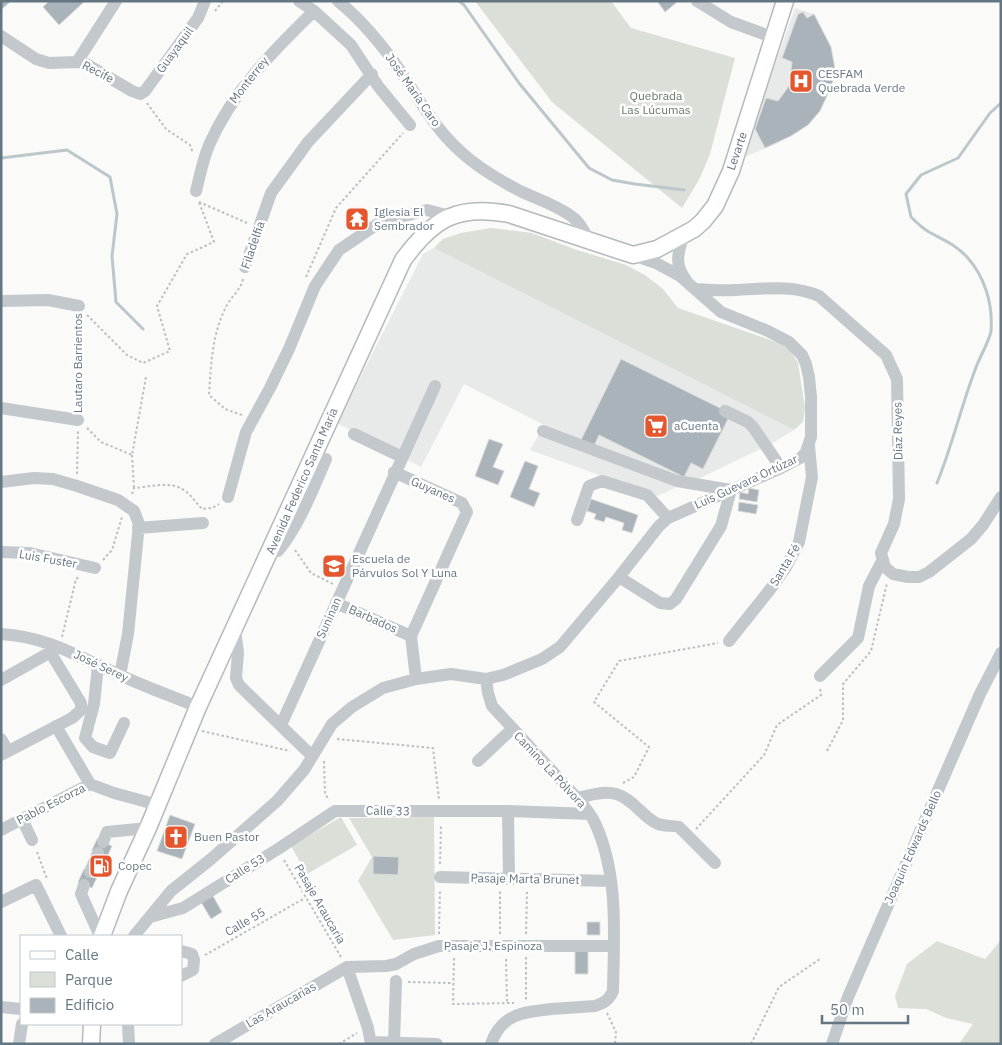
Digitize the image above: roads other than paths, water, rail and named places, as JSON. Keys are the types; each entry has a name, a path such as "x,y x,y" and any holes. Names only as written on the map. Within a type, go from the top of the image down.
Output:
{"main road":[{"name":"Levarte","path":"633,255 656,249 683,236 703,221 716,206 731,171 775,38 785,1"},
{"name":"Avenida Federico Santa María","path":"101,935 119,891 158,806 198,707 403,260 431,228 450,216 470,212 493,211 533,221 633,255"},
{"path":"91,1044 92,1025"}],"street":[{"path":"77,62 116,1"},
{"name":"Guayaquil","path":"140,94 145,91 198,18 205,1"},
{"name":"José María Caro","path":"299,1 314,11 351,45 372,74 378,86 410,125"},
{"name":"José María Caro","path":"338,1 352,12 378,40 430,116 460,151 489,173 572,216 582,227 589,240"},
{"path":"697,1 731,22 775,38"},
{"name":"Monterrey","path":"197,196 209,144 232,101 270,54 314,11"},
{"name":"Recife","path":"1,36 36,59 49,63 77,62 99,70 140,94"},
{"name":"Filadelfia","path":"245,267 271,193 308,142 372,74"},
{"path":"228,498 246,432 289,349 315,286 339,250 379,223 428,210 450,216"},
{"path":"683,236 678,252 679,271 692,286"},
{"name":"Luis Guevara Ortúzar","path":"486,679 524,668 560,647 659,526 668,518 781,468 802,457 809,446 812,426 811,397 806,364 802,355 788,342 779,337 721,312 692,286 656,263 633,255"},
{"name":"Díaz Reyes","path":"692,286 720,291 778,288 806,290 819,296 886,355 897,380 899,499 894,524 881,553 886,566 869,586 858,638 820,676"},
{"path":"1,301 48,300 79,306"},
{"name":"Suninan","path":"281,725 394,472 435,386"},
{"path":"1,408 78,420"},
{"path":"725,411 748,422 753,427 781,468"},
{"path":"544,431 677,481 731,490 721,526 676,599 670,604 660,604 619,577"},
{"path":"354,434 402,457"},
{"name":"Santa Fé","path":"729,640 772,587 786,567 799,542 812,477 809,446"},
{"path":"270,550 278,552 288,540 326,459"},
{"name":"Guyanes","path":"394,472 462,503 467,512 411,636"},
{"path":"1,482 34,478 53,479 118,500 134,511 137,516 138,528 128,634 120,675"},
{"path":"577,520 589,486 602,481 647,495 668,518"},
{"path":"886,566 908,578 929,572 971,539 984,525 1001,497"},
{"path":"138,528 203,523"},
{"name":"Luis Fuster","path":"1,552 30,553 95,568"},
{"name":"Barbados","path":"336,603 411,636"},
{"path":"235,629 238,653 236,678 239,685 312,756"},
{"name":"José Serey","path":"1,634 27,636 198,707"},
{"path":"411,636 416,679"},
{"path":"1,680 55,649 81,702 81,710 77,714 4,753 1,739"},
{"name":"Joaquín Edwards Bello","path":"832,1044 852,988 980,694 1001,653"},
{"path":"98,665 94,704 85,738 93,747 110,754 124,723"},
{"path":"135,935 171,891 211,859 276,801 304,770 332,724 352,707 383,688 416,679 451,674 486,679"},
{"name":"Camino La Pólvora","path":"486,679 492,706 590,814 598,833 611,881 614,946 613,991 610,998 595,1006 524,1012 507,1020 494,1035 491,1044"},
{"path":"56,726 90,784"},
{"path":"478,761 512,729"},
{"name":"Pablo Escorza","path":"1,830 90,784 158,806"},
{"path":"577,798 606,792 623,796 655,823 662,826 679,827 715,864"},
{"path":"505,879 508,810"},
{"name":"Calle 33","path":"335,811 441,812 508,810 590,814"},
{"name":"Calle 53","path":"150,917 183,908 335,811"},
{"path":"22,819 32,840"},
{"path":"90,872 107,832 148,828"},
{"name":"Pasaje Marta Brunet","path":"440,877 611,881"},
{"path":"1,902 36,885 61,935"},
{"path":"84,885 80,894 100,935"},
{"name":"Pasaje J. Espinoza","path":"346,967 396,964 414,954 439,946 614,946"},
{"path":"182,951 192,954 194,960 193,970 182,976"},
{"path":"346,967 368,1028 371,1043 436,1044"},
{"name":"Las Araucarias","path":"215,1044 346,967"},
{"path":"394,1043 396,981"},
{"path":"1,1007 20,1008"},
{"path":"19,1044 22,1025"},
{"path":"128,1025 129,1044"}],"waterway":[{"path":"459,1 464,5 519,83 589,168 612,180 684,190"},
{"path":"937,483 970,384 990,335 991,311 979,273 967,257 958,249 926,230 911,217 906,194 921,175 958,158 990,113 1001,103"},
{"path":"1,158 67,150 110,177 117,214 112,256 116,302 143,329"}],"place":[{"name":"CESFAM Quebrada Verde","path":"801,81"},
{"name":"Iglesia El Sembrador","path":"357,219"},
{"name":"aCuenta","path":"656,426"},
{"name":"Escuela de Párvulos Sol Y Luna","path":"334,566"},
{"name":"Buen Pastor","path":"176,837"},
{"name":"Copec","path":"101,866"}],"park label":[{"name":"Quebrada Las Lúcumas","path":"656,103"}]}
